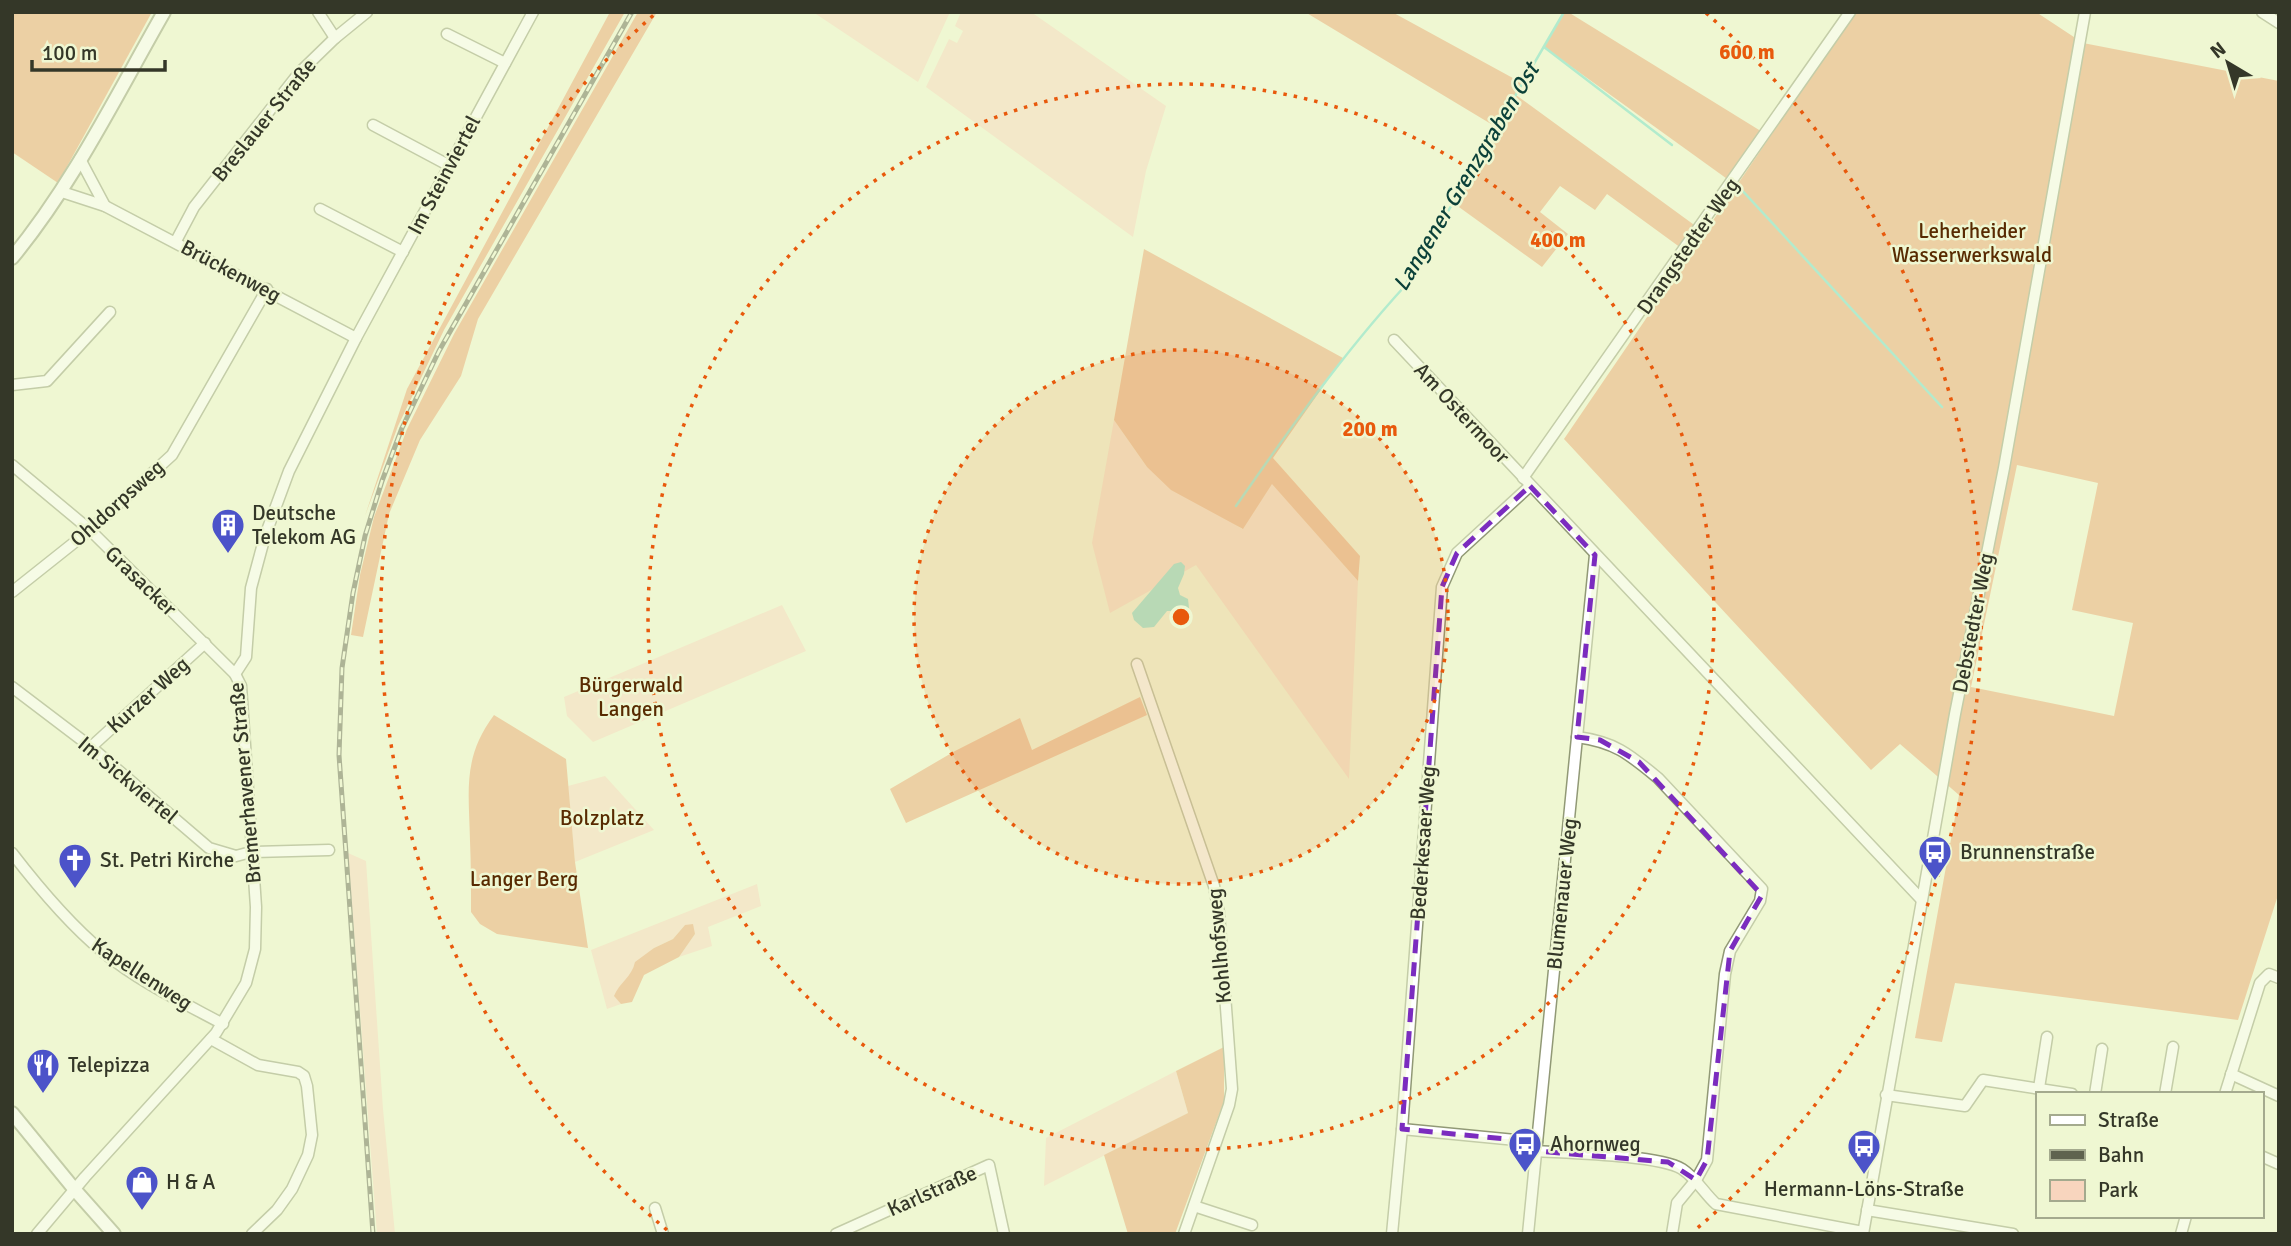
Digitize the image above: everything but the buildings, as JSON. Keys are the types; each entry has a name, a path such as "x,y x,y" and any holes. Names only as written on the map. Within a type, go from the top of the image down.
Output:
{"main road":[{"path":"12,258 37,229 61,192 164,12"},
{"path":"12,1113 114,1234"}],"street":[{"path":"318,12 335,38"},
{"name":"Breslauer Straße","path":"176,241 194,207 299,73 367,12"},
{"name":"Im Steinviertel","path":"356,338 533,12"},
{"name":"Drangstedter Weg","path":"1526,482 1850,12"},
{"name":"Debstedter Weg","path":"1863,1233 1921,899 2004,468 2085,12"},
{"path":"2262,12 2279,23"},
{"path":"447,34 505,63"},
{"path":"373,125 450,166"},
{"path":"80,159 105,206"},
{"name":"Brückenweg","path":"61,192 105,206 176,241 356,338"},
{"path":"320,209 403,252"},
{"name":"Ohldorpsweg","path":"12,592 90,530 172,455 267,289"},
{"path":"12,385 47,381 110,312"},
{"name":"Bremerhavener Straße","path":"37,1234 211,1039 223,1024 246,983 255,949 256,906 241,686 235,674 246,657 251,588 265,536 289,471 356,338"},
{"name":"Am Ostermoor","path":"1394,340 1526,482"},
{"name":"Grasacker","path":"12,465 90,530 235,674"},
{"path":"1526,482 1921,899"},
{"name":"Bederkesaer Weg","path":"1392,1234 1442,587 1457,554 1526,482"},
{"name":"Blumenauer Weg","path":"1528,1234 1595,555"},
{"name":"Kurzer Weg","path":"90,747 205,643"},
{"name":"Kohlhofsweg","path":"1138,664 1206,855 1219,913 1231,1089 1229,1105 1184,1234"},
{"name":"Im Sickviertel","path":"12,687 90,747 209,848 236,856 251,852 330,850"},
{"path":"1577,737 1600,740 1619,748 1639,762 1658,778 1762,889 1760,901 1730,951 1725,974 1707,1160 1696,1180 1677,1203 1672,1234"},
{"name":"Kapellenweg","path":"12,853 33,879 105,954 164,992 223,1024"},
{"path":"2226,1092 2258,987 2265,976 2271,974 2279,978"},
{"path":"2039,1088 2048,1037"},
{"path":"211,1039 258,1065 298,1072 304,1076 307,1086 312,1135 308,1156 292,1189 277,1210 252,1234"},
{"path":"2165,1092 2173,1047"},
{"path":"2095,1092 2102,1049"},
{"path":"2231,1074 2279,1096"},
{"path":"1886,1095 1965,1106 1983,1080 2061,1092"},
{"path":"1402,1129 1668,1162 1696,1180 1704,1194 1716,1205 1863,1233"},
{"path":"2263,1157 2279,1164"},
{"name":"Karlstraße","path":"836,1234 989,1165 1004,1234"},
{"path":"1194,1206 1252,1225"},
{"path":"656,1208 663,1234"},
{"path":"1867,1210 2013,1234"}],"highlighted area":[{"path":"1530,486 1595,555 1577,737 1600,740 1639,762 1762,895 1730,951 1707,1160 1696,1180 1668,1162 1536,1151 1537,1142 1402,1129 1442,587 1457,553"}],"green space":[{"path":"12,12 152,12 58,183 12,152"},
{"path":"610,12 625,12 444,330 398,426 365,516 407,389"},
{"path":"638,12 657,12 478,319 461,376 420,440 389,514 363,637 351,635 360,575 374,517 407,429 454,334"},
{"path":"813,12 950,12 918,82"},
{"path":"961,12 1031,12 1166,106 1146,171 1133,237 926,87 949,39 957,43 963,31 955,26"},
{"path":"1305,12 1392,12 1522,83 1516,95 1697,227 1681,248 1607,194 1595,210 1560,186 1540,212 1568,234 1542,267 1452,202 1496,127"},
{"path":"1564,12 1764,133 1730,181 1544,47"},
{"name":"Leherheider Wasserwerkswald","path":"1855,12 2036,12 2083,43 2279,81 2279,892 2238,1020 1955,983 1942,1042 1915,1038 1959,795 1900,744 1871,770 1564,439","holes":["2017,465 2098,483 2072,610 2133,623 2114,716 1971,687"]},
{"path":"1144,249 1343,358 1273,458 1360,556 1358,581 1272,484 1243,529 1171,490 1147,467 1114,420"},
{"path":"1114,420 1147,467 1242,529 1272,483 1358,581 1349,779 1196,565 1110,613 1092,543"},
{"name":"Bürgerwald Langen","path":"782,605 806,651 593,742 567,716 564,697"},
{"path":"1140,697 1147,715 906,823 890,789 955,751 1020,718 1032,750"},
{"name":"Langer Berg","path":"494,715 566,759 575,862 588,948 497,934 480,924 471,912 470,775 477,746"},
{"name":"Bolzplatz","path":"605,776 654,830 575,862 568,786"},
{"path":"348,853 366,861 383,1109 395,1234 377,1234"},
{"path":"757,884 761,906 708,927 712,946 679,957 695,934 685,925 673,939 654,948 618,989 615,996 621,1004 607,1009 591,950"},
{"path":"693,924 695,934 679,957 644,975 632,1002 621,1004 614,996 635,962 654,948 673,939 685,925"},
{"path":"1224,1047 1224,1101 1175,1234 1128,1234 1104,1155 1188,1113 1176,1071"},
{"path":"1176,1071 1188,1113 1044,1186 1046,1138"}],"water":[{"path":"1181,562 1185,566 1178,588 1180,595 1188,599 1189,608 1185,611 1167,611 1154,627 1143,628 1134,620 1132,613 1174,564"}],"waterway":[{"name":"Langener Grenzgraben Ost","path":"1236,506 1338,366 1404,287 1564,12"},
{"path":"1544,47 1672,145"},
{"path":"1739,187 1942,407"}],"railway":[{"path":"373,1234 339,755 342,668 365,536 402,428 439,351 632,12"}],"place":[{"name":"Deutsche Telekom AG","path":"228,555"},
{"name":"Brunnenstraße","path":"1935,882"},
{"name":"St. Petri Kirche","path":"75,890"},
{"name":"Telepizza","path":"43,1095"},
{"name":"Ahornweg","path":"1525,1174"},
{"name":"Hermann-Löns-Straße","path":"1864,1176"},
{"name":"H & A","path":"142,1212"}]}
